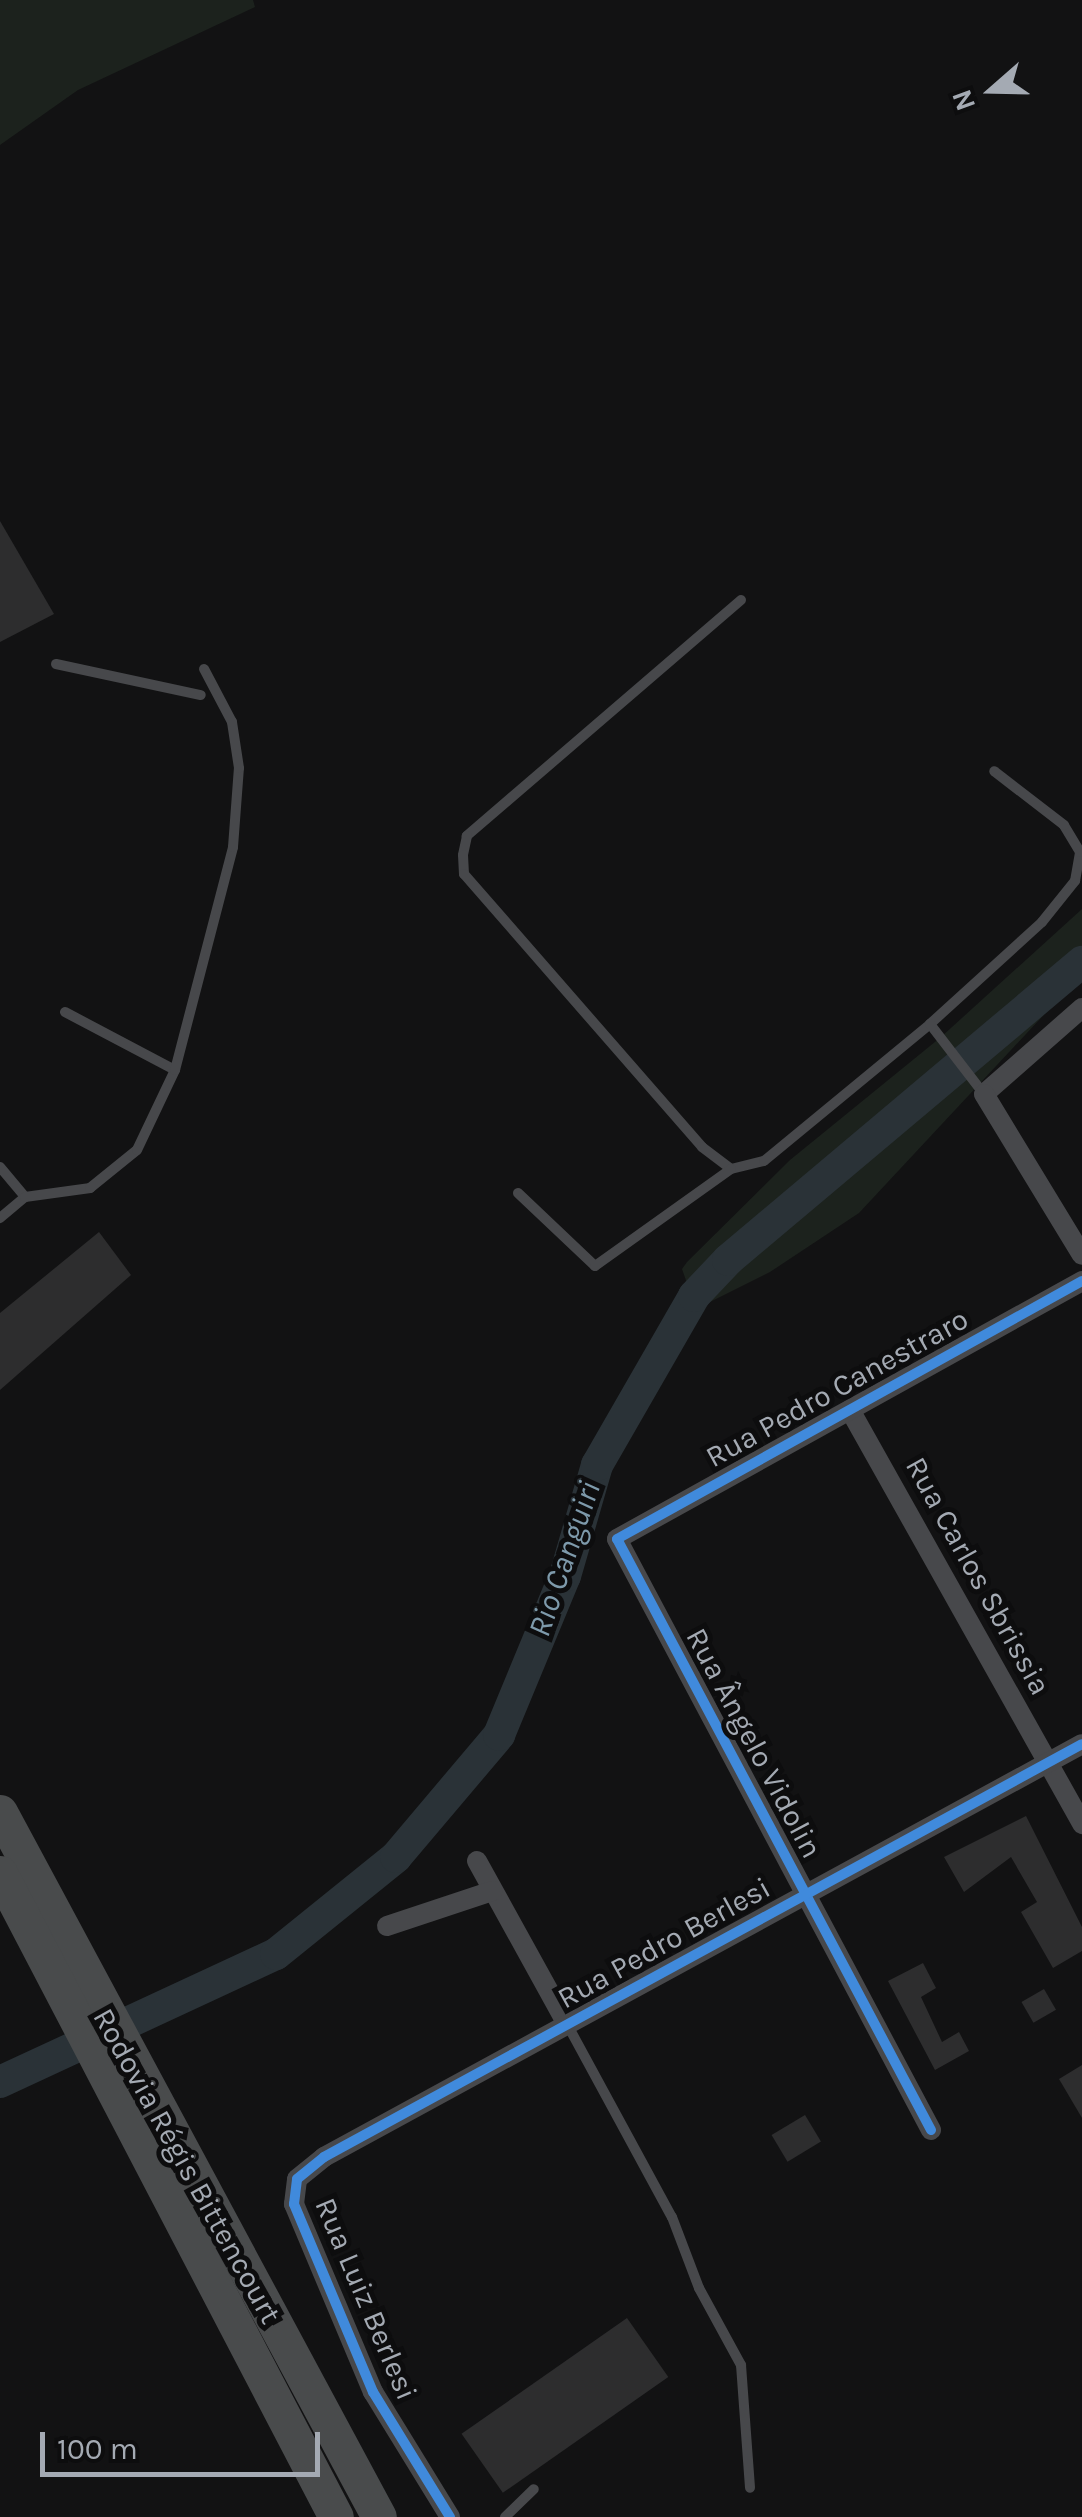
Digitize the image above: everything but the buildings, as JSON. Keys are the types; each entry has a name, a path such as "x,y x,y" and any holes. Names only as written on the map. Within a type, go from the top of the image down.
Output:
{"highway":[{"name":"Rodovia Régis Bittencourt","path":"0,1812 82,2002"},
{"name":"Rodovia Régis Bittencourt","path":"0,1873 82,2002 118,2070 336,2517"},
{"name":"Rodovia Régis Bittencourt","path":"118,2070 379,2517"}],"street":[{"path":"1082,1008 980,1089 1082,1255"},
{"name":"Rua Pedro Canestraro","path":"617,1539 1082,1281"},
{"name":"Rua Carlos Sbrissia","path":"850,1410 1082,1824"},
{"name":"Rua Ângelo Vidolin","path":"617,1539 931,2130"},
{"name":"Rua Pedro Berlesi","path":"324,2157 1082,1744"},
{"path":"476,1861 567,2024"},
{"path":"387,1926 492,1891"},
{"name":"Rua Luiz Berlesi","path":"324,2157 297,2179 294,2204 373,2392 450,2517"}],"lane":[{"path":"731,1170 702,1147 464,874 462,855 467,836 741,600"},
{"path":"56,664 200,695"},
{"path":"0,1218 26,1197 90,1188 137,1150 174,1070 233,848 239,768 232,722 204,669"},
{"path":"518,1193 595,1266 731,1170 764,1161 930,1024 1042,922 1075,882 1080,852 1064,826 994,771"},
{"path":"65,1012 174,1070"},
{"path":"930,1024 980,1089"},
{"path":"0,1167 26,1197"},
{"path":"567,2024 672,2217 699,2288 741,2365 750,2488"},
{"path":"506,2517 534,2490"}],"shaded area":[{"path":"0,0 253,0 255,7 78,90 0,145"},
{"path":"1082,909 1082,974 859,1213 770,1272 696,1309 682,1269 687,1262 790,1160 941,1037"}],"waterway":[{"name":"Rio Canguiri","path":"0,2082 276,1954 396,1857 499,1735 565,1576 597,1465 694,1296 728,1260 1082,962"}],"cycle path":[{"path":"931,2130 617,1539 1082,1281"},
{"path":"450,2517 373,2392 294,2204 297,2179 324,2157 1082,1744"}]}
